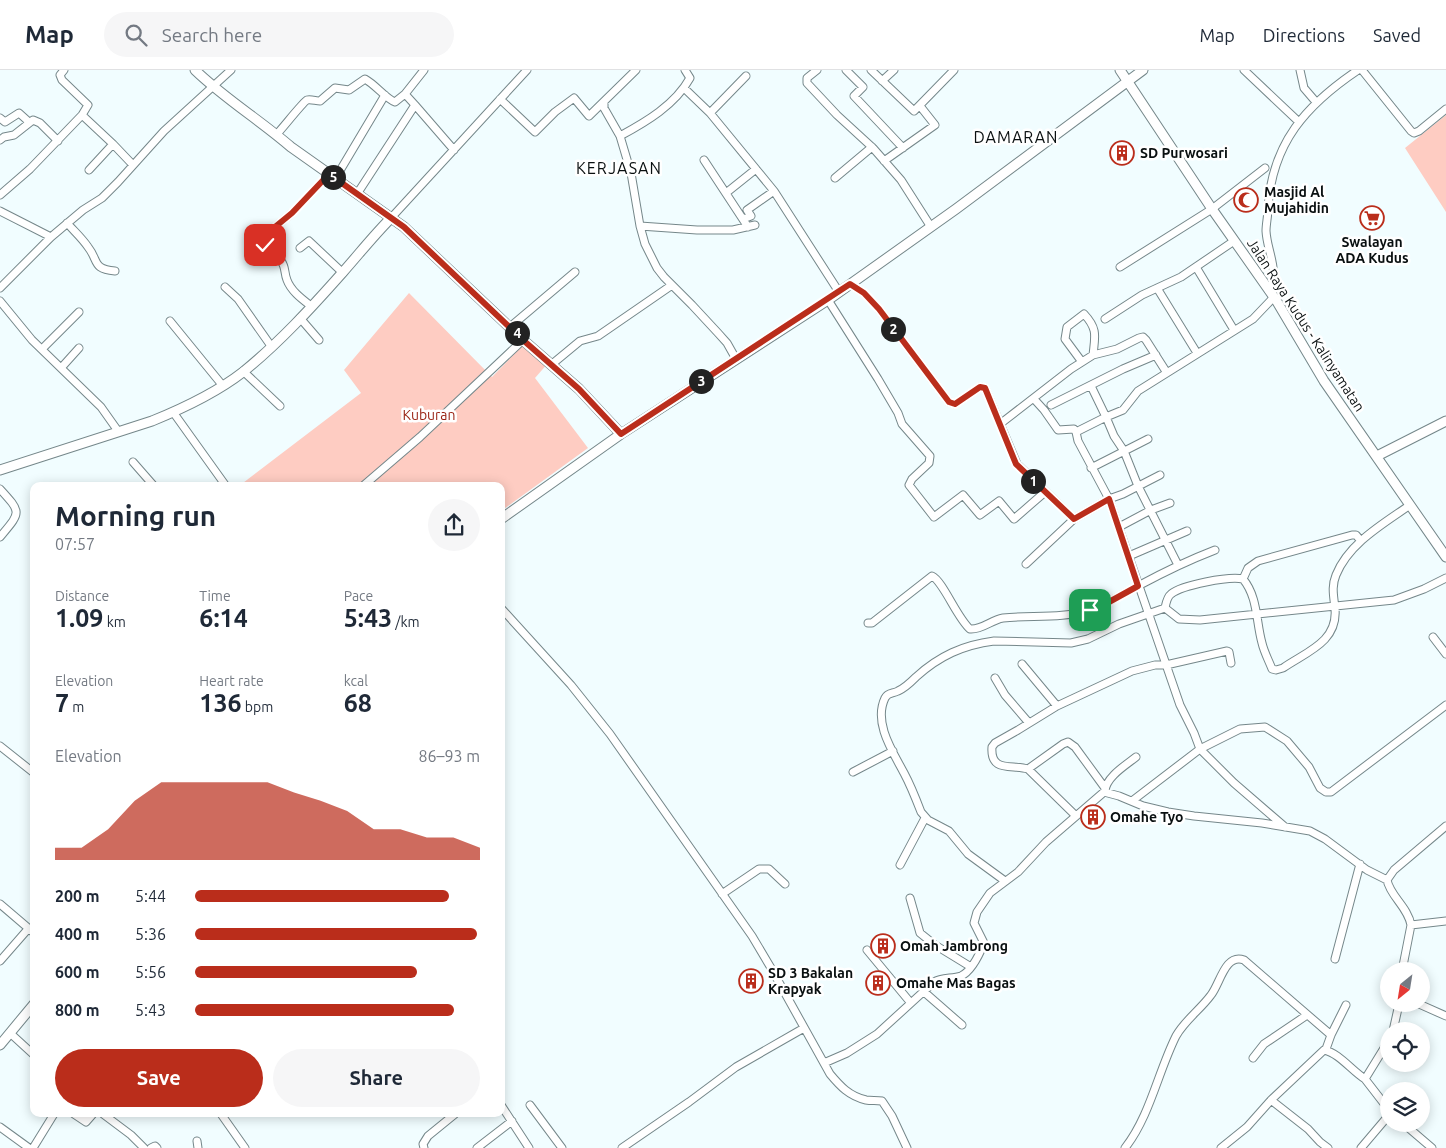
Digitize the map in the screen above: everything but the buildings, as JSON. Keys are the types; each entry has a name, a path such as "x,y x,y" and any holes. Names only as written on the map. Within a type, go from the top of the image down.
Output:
{"main road":[{"path":"195,70 213,87 291,147 391,218 417,239 523,340 579,389 621,434"},
{"name":"Jalan Raya Kudus - Kalinyamatan","path":"1120,70 1212,209 1272,294 1324,381 1446,557"},
{"path":"505,516 621,434 828,300 931,227 1144,70"},
{"path":"0,470 152,421 223,386 243,371 300,318 391,218"},
{"path":"1377,456 1446,421"},
{"path":"0,1045 30,1009"}],"street":[{"path":"0,195 30,170 82,115 88,105 62,80 60,75 64,70"},
{"path":"0,287 50,237 102,198 164,131 230,70"},
{"path":"276,135 296,114 301,105 308,100 320,101 334,88 348,90 365,79 395,102 405,94 424,70"},
{"path":"391,218 527,70"},
{"path":"500,99 535,132 555,112 574,98 589,116 636,70"},
{"path":"620,136 655,116 684,88 690,78 685,70"},
{"path":"817,70 807,78 807,83 837,115 872,147 901,180 931,227"},
{"path":"846,70 863,87 854,96 902,148"},
{"path":"871,70 914,111 951,71"},
{"path":"882,81 894,70"},
{"path":"1244,70 1299,122"},
{"path":"1300,70 1304,88 1316,102"},
{"path":"1076,432 1106,416 1123,410 1138,391 1253,319 1272,294 1274,270 1266,232 1269,191 1279,158 1290,135 1316,102 1360,70 1410,131 1414,133 1446,109"},
{"path":"710,113 746,76"},
{"path":"684,88 710,113 774,191 839,292"},
{"path":"405,94 454,150"},
{"path":"311,306 289,284 282,261 262,240 264,236 332,176 384,95"},
{"path":"604,102 604,108 620,136 636,192 640,226 645,244 657,268 718,333 736,359"},
{"path":"357,194 415,105"},
{"path":"884,161 935,125 920,106"},
{"path":"0,118 6,122 19,113 29,122"},
{"path":"82,115 133,165"},
{"path":"0,140 14,135 29,122 36,120 58,140"},
{"path":"89,170 113,144"},
{"path":"835,178 872,147"},
{"path":"640,226 697,230 733,230 752,226 743,219 704,160"},
{"path":"726,193 756,168"},
{"path":"1120,266 1212,209 1265,168"},
{"path":"743,219 751,216 747,210 774,191"},
{"path":"0,211 50,237"},
{"path":"67,223 88,246 97,265 104,270 115,271"},
{"path":"300,248 309,241 343,272"},
{"path":"1104,319 1142,296 1173,282 1234,241"},
{"path":"1196,267 1234,330"},
{"path":"510,327 575,272"},
{"path":"850,284 864,293 879,309 949,402 955,404 980,387 984,387 994,407 1016,464 1074,519"},
{"path":"551,364 580,341 598,336 672,285"},
{"path":"225,287 238,299 270,346"},
{"path":"1157,288 1197,353"},
{"path":"828,300 878,379 898,413 902,424 930,456 929,464 912,479 909,485 934,517 963,495 980,515 999,501 1014,519 1045,492"},
{"path":"0,301 32,340 101,407 118,431"},
{"path":"42,349 79,312"},
{"path":"1082,362 1065,339 1067,327 1084,314 1096,332 1093,355"},
{"path":"300,318 319,340"},
{"path":"170,321 223,386"},
{"path":"1000,424 1093,355 1117,349 1143,337 1167,373"},
{"path":"368,482 420,438 523,340"},
{"path":"61,368 79,348"},
{"path":"1051,405 1156,355"},
{"path":"243,371 280,406"},
{"path":"1091,386 1178,565"},
{"path":"1034,399 1058,430 1074,429 1091,468 1109,499 1166,664 1174,694 1200,749 1234,783 1286,827"},
{"path":"173,412 223,482"},
{"path":"1091,468 1148,439"},
{"path":"133,462 150,482"},
{"path":"1026,564 1074,519 1109,499 1160,475"},
{"path":"0,488 15,506 17,512 16,517 0,537"},
{"path":"1119,527 1151,510 1170,503"},
{"path":"1166,608 1167,598 1175,592 1202,582 1236,577 1243,579 1250,591 1257,613 1262,644 1272,669 1284,668 1324,642 1331,633 1336,620 1333,588 1336,575 1344,561 1361,541 1410,505"},
{"path":"1129,556 1187,530"},
{"path":"1243,579 1248,568 1258,561 1352,534 1356,535 1361,541"},
{"path":"868,623 872,623 932,576 936,577 968,628 973,630 998,619 1023,616 1066,616 1090,610 1109,602 1178,565 1215,550"},
{"path":"1166,608 1179,618 1200,620 1394,600 1424,589 1446,578"},
{"path":"1005,881 968,854 949,830 926,818 921,812 905,774 887,739 881,714 886,698 889,693 898,691 934,662 968,645 994,641 1071,643 1088,639 1119,624 1166,608"},
{"path":"505,612 571,685 610,734 722,894 771,968 830,1074 842,1089 848,1093 859,1098 882,1101 892,1116 906,1148"},
{"path":"1433,637 1446,654"},
{"path":"1076,816 1028,768 1002,767 994,759 992,747 995,743 1057,706 1132,671 1227,652 1229,652 1231,663"},
{"path":"1022,664 1057,706"},
{"path":"996,678 1005,695 1029,723"},
{"path":"1132,801 1200,749 1240,729 1265,727 1287,741 1309,767 1320,788 1326,792 1331,792 1446,705"},
{"path":"1028,768 1068,742 1076,747 1105,790 1143,806 1168,812 1286,827 1315,833 1387,880 1407,913 1411,925 1404,962"},
{"path":"0,746 30,770"},
{"path":"853,772 892,751"},
{"path":"824,1063 847,1053 877,1034 910,1002 939,979 961,976 971,967 984,943 977,931 974,919 990,893 1018,872 1046,842 1090,805 1105,790 1118,772 1136,757"},
{"path":"900,865 926,818"},
{"path":"1387,880 1394,870 1446,826"},
{"path":"1335,959 1360,864"},
{"path":"722,894 759,869 769,869 785,884"},
{"path":"910,898 920,933 971,967"},
{"path":"0,904 30,930"},
{"path":"1411,925 1446,921"},
{"path":"0,961 30,932"},
{"path":"867,950 910,1002"},
{"path":"1125,1148 1150,1103 1168,1055 1181,1029 1212,994 1226,966 1232,960 1238,958 1244,960 1331,1035"},
{"path":"923,991 962,1025"},
{"path":"1221,1148 1247,1127 1270,1100 1320,1052 1326,1049 1346,1005"},
{"path":"1430,1009 1446,1016"},
{"path":"1253,1058 1264,1044 1307,1015"},
{"path":"622,1148 736,1067 804,1028"},
{"path":"10,1033 30,1051"},
{"path":"1326,1049 1365,1080 1380,1099"},
{"path":"1365,1080 1380,1055"},
{"path":"1270,1100 1308,1129 1328,1148"},
{"path":"530,1105 562,1148"},
{"path":"505,1111 529,1148"},
{"path":"34,1148 52,1117"},
{"path":"78,1117 86,1122 90,1117"},
{"path":"107,1117 131,1135 144,1148"},
{"path":"223,1117 245,1148"},
{"path":"424,1148 423,1144 428,1136 451,1117"},
{"path":"477,1148 512,1121"},
{"path":"1361,1148 1380,1126"},
{"path":"0,1127 29,1148"},
{"path":"1413,1132 1432,1148"},
{"path":"151,1148 154,1146 157,1148"}],"green space":[{"path":"1446,115 1446,212 1405,148"},
{"name":"Kuburan","path":"409,293 492,377 526,342 549,362 535,378 588,448 505,508 505,482 244,482 361,393 344,370"}],"place":[{"name":"SD Purwosari","path":"1122,153"},
{"name":"Masjid Al Mujahidin","path":"1246,200"},
{"name":"Swalayan ADA Kudus","path":"1372,218"},
{"name":"Omahe Tyo","path":"1093,817"},
{"name":"Omah Jambrong","path":"883,946"},
{"name":"SD 3 Bakalan Krapyak","path":"751,981"},
{"name":"Omahe Mas Bagas","path":"878,983"}],"district":[{"name":"DAMARAN","path":"1016,137"},
{"name":"KERJASAN","path":"619,168"}],"route":[{"path":"265,245 262,238 292,213 329,174 404,227 523,340 579,389 621,434 850,284 864,293 879,309 952,405 980,387 985,388 1016,464 1074,519 1109,499 1138,586 1090,610"}]}
